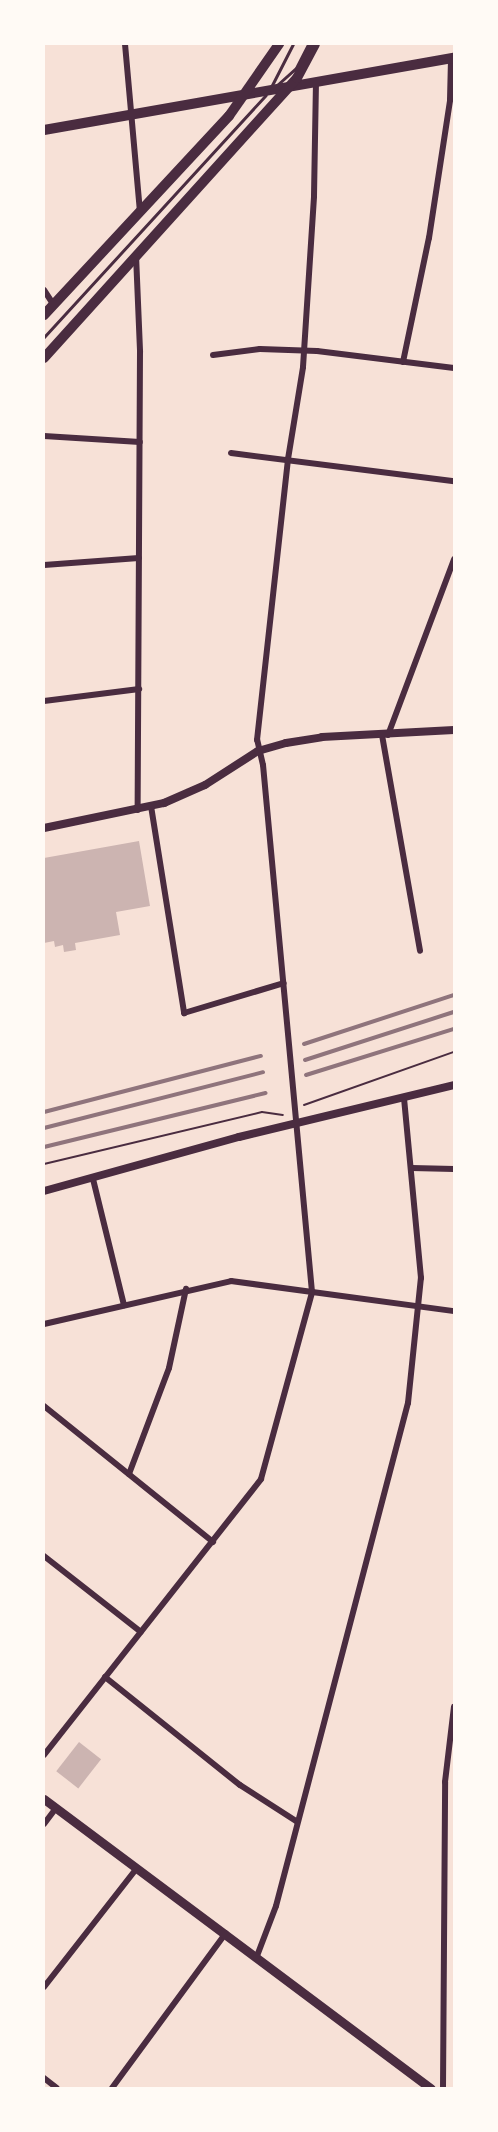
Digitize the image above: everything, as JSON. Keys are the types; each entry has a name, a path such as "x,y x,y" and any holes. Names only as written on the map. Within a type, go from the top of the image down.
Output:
{"main road":[{"path":"44,315 244,96 279,44"},
{"path":"44,358 136,253 287,88 308,62 315,44"},
{"path":"44,130 453,58"},
{"path":"44,1799 431,2088"}],"street":[{"path":"125,44 140,211"},
{"path":"403,362 429,238 450,100 453,58"},
{"path":"44,1755 261,1479 312,1292 263,765 258,751 288,459 304,352 314,196 316,82"},
{"path":"136,253 140,442 138,810"},
{"path":"44,290 53,304"},
{"path":"213,355 261,349 454,368"},
{"path":"44,436 140,442"},
{"path":"231,453 454,481"},
{"path":"44,565 139,558"},
{"path":"420,951 385,735 454,559"},
{"path":"44,701 139,689"},
{"path":"44,828 151,806 205,785 258,751 312,738 454,730"},
{"path":"151,806 183,1012 284,983"},
{"path":"44,1191 298,1123 454,1085"},
{"path":"257,1956 276,1905 296,1821 331,1703 408,1403 421,1306 412,1168 404,1098"},
{"path":"412,1168 454,1169"},
{"path":"93,1179 124,1305"},
{"path":"44,1324 186,1289 231,1281 454,1311"},
{"path":"129,1474 169,1368 186,1289"},
{"path":"44,1406 213,1542"},
{"path":"44,1556 141,1632"},
{"path":"105,1677 240,1785 296,1821"},
{"path":"443,2088 446,1776 454,1707"},
{"path":"44,1824 56,1808"},
{"path":"44,1987 137,1868"},
{"path":"112,2088 226,1933"},
{"path":"44,2078 57,2088"}],"lane":[{"path":"269,91 293,44"},
{"path":"44,337 269,91 296,68 308,44"}],"path":[{"path":"307,1103 454,1052"},
{"path":"44,1164 262,1112 285,1115"}],"building":[{"path":"139,841 150,906 116,912 120,935 75,943 76,950 64,952 63,945 55,947 54,941 44,943 44,858"},
{"path":"79,1742 101,1759 78,1788 56,1771"}],"railway":[{"path":"304,1044 454,995"},
{"path":"305,1060 454,1012"},
{"path":"306,1075 454,1029"},
{"path":"44,1112 261,1056"},
{"path":"44,1128 263,1072"},
{"path":"44,1147 265,1093"}]}
